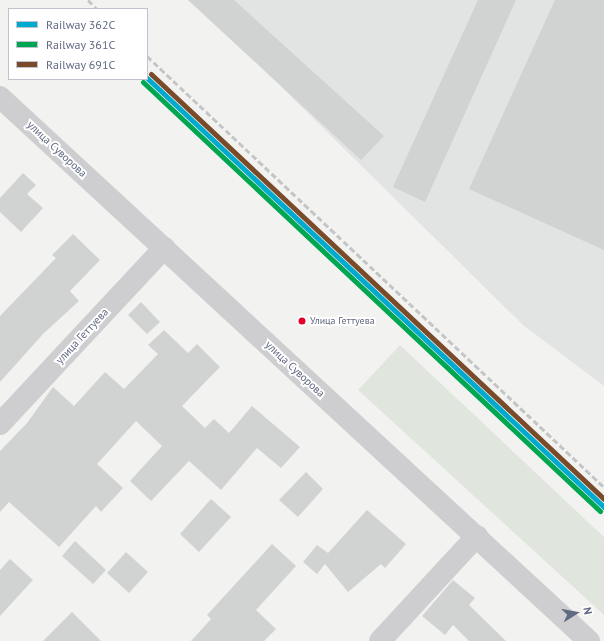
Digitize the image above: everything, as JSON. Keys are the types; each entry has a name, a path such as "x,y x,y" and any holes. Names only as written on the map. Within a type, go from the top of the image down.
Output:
{"street":[{"name":"улица Суворова","path":"0,97 589,641"},
{"name":"улица Геттуева","path":"0,424 164,248"},
{"path":"380,641 477,536"}],"shaded area":[{"path":"193,0 604,0 604,386 523,325"},
{"path":"400,345 604,537 604,615 358,390"}],"building":[{"path":"188,0 234,0 384,136 361,160"},
{"path":"478,0 516,0 425,202 393,187"},
{"path":"555,0 604,0 604,250 469,189"},
{"path":"23,173 36,185 27,194 43,208 21,232 0,212 0,198"},
{"path":"73,234 100,260 70,291 79,301 43,334 0,382 0,316 56,258 52,255"},
{"path":"141,302 160,322 147,334 128,315"},
{"path":"164,330 188,353 197,344 220,367 182,406 205,428 214,419 229,433 252,406 300,447 281,468 257,448 221,490 189,461 151,501 130,481 162,446 136,421 97,464 123,488 101,512 96,506 59,547 9,502 0,512 0,451 27,423 53,387 74,406 105,372 124,389 158,354 148,345"},
{"path":"306,472 323,489 298,517 279,500"},
{"path":"211,499 231,517 199,552 180,534"},
{"path":"367,510 406,544 385,568 381,564 348,592 325,564 317,574 303,562 317,545 328,553"},
{"path":"75,541 106,570 93,584 62,556"},
{"path":"272,544 296,566 256,610 276,629 264,641 191,641 211,619 207,615"},
{"path":"126,552 148,572 129,593 107,573"},
{"path":"10,559 33,580 0,616 0,570"},
{"path":"453,580 475,598 469,605 506,641 469,641 453,625 445,635 422,616"},
{"path":"72,612 101,641 43,641"}],"railway":[{"path":"88,0 96,8"},
{"path":"148,57 604,487"}],"rail line":[{"name":"691С","path":"151,74 604,499"},
{"name":"362С","path":"148,79 604,507"},
{"name":"361С","path":"143,82 600,511"}],"place":[{"name":"Улица Геттуева","path":"302,321"}]}
